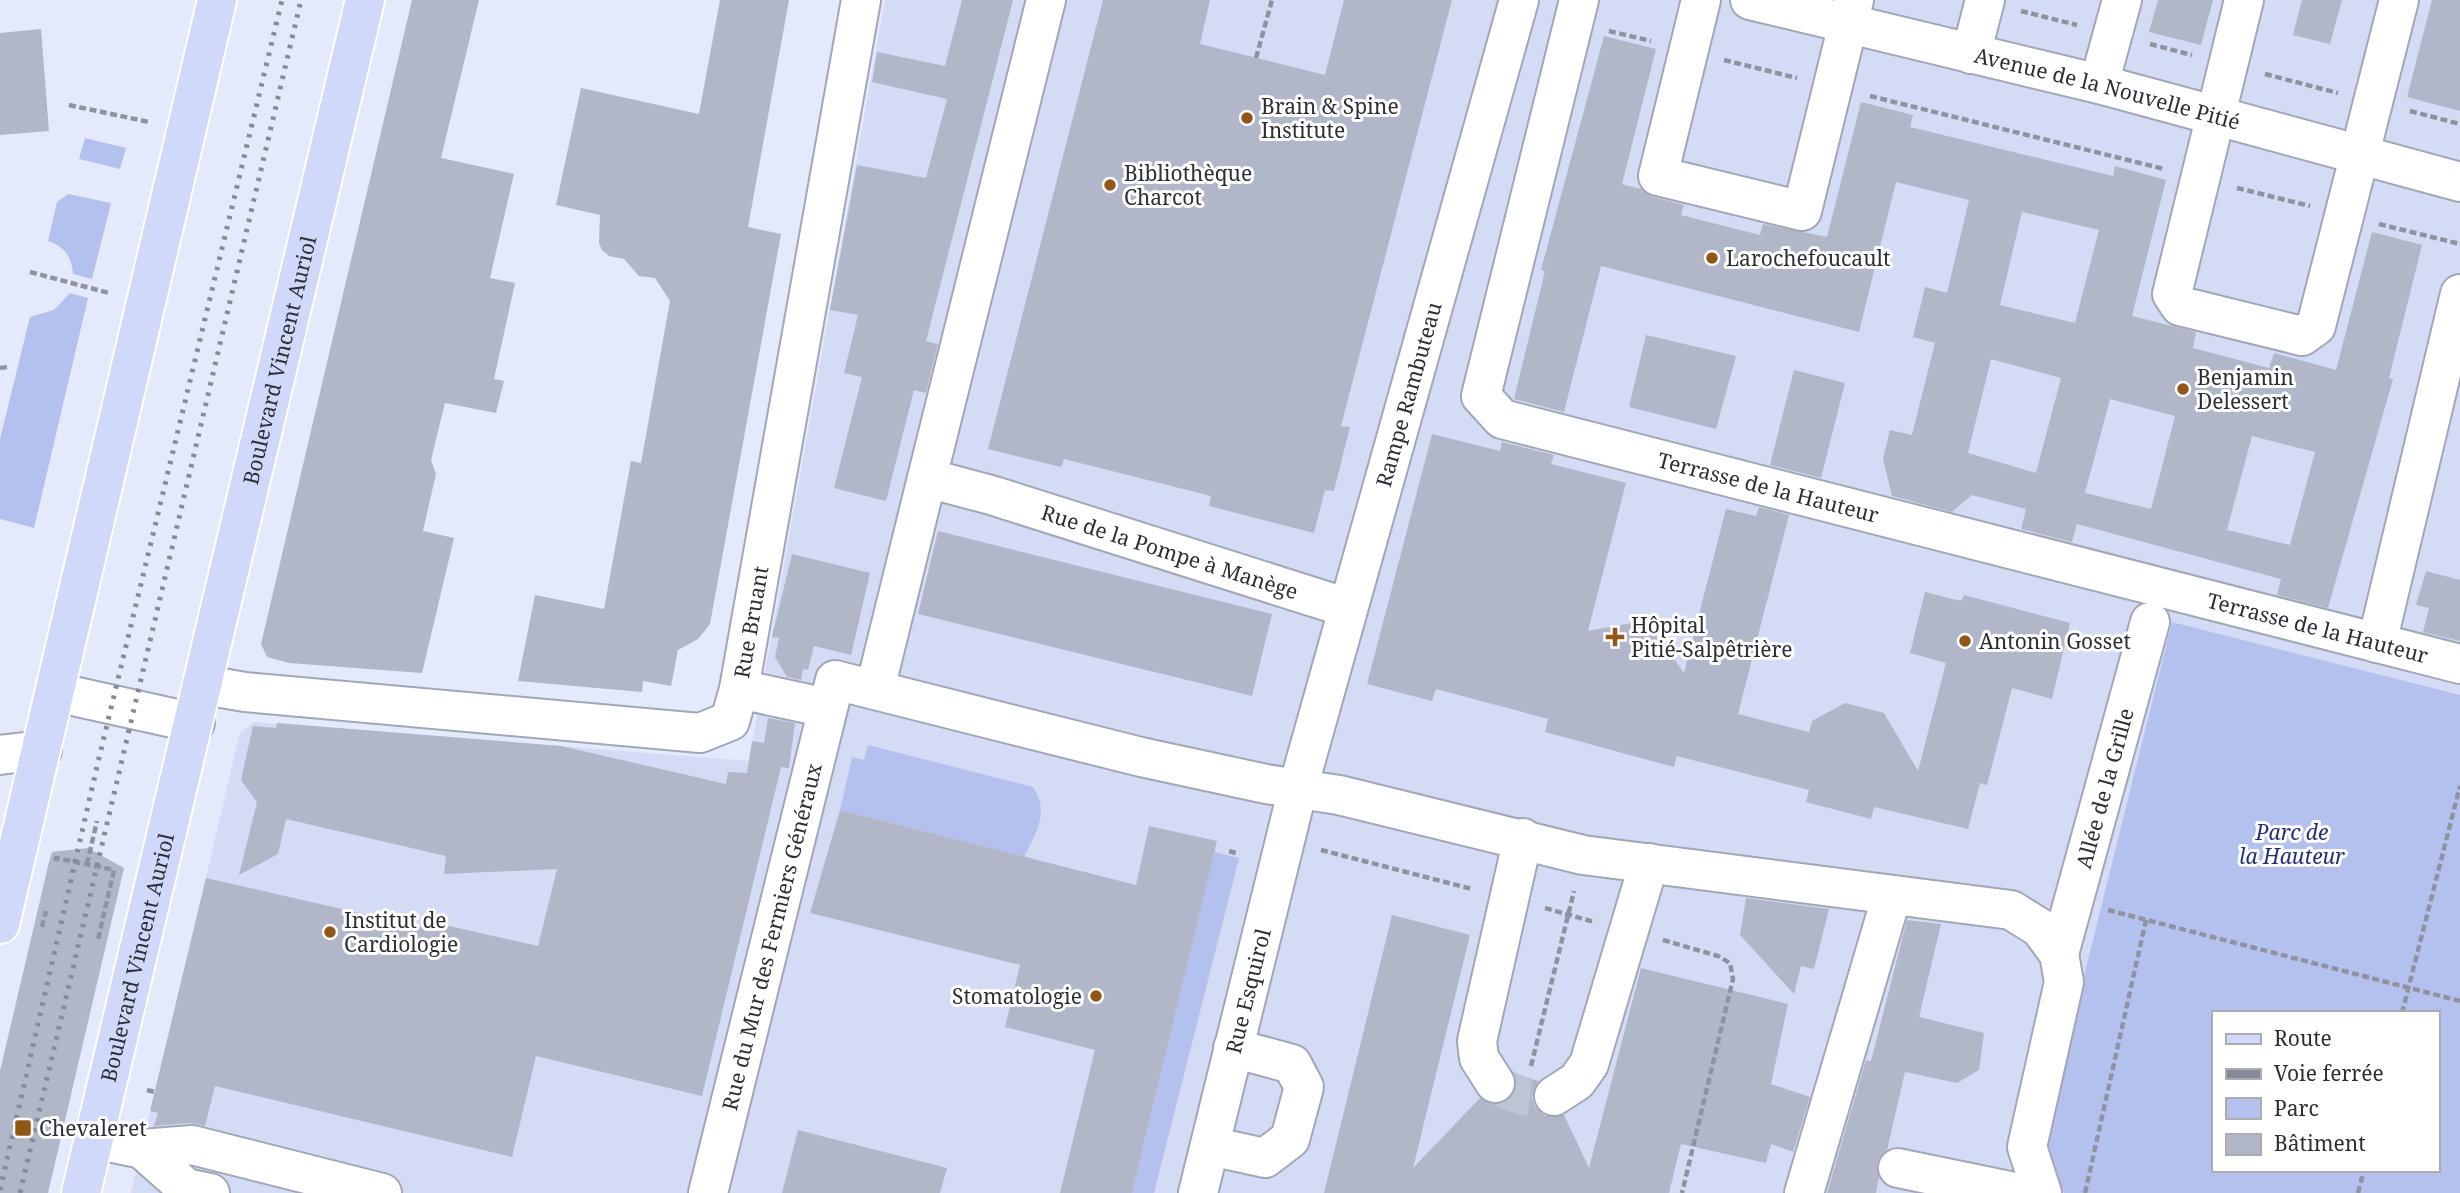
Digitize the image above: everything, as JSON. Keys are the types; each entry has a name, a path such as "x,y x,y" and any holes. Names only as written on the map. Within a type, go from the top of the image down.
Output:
{"main road":[{"path":"0,924 217,0"},
{"name":"Boulevard Vincent Auriol","path":"81,1193 365,0"}],"street":[{"name":"Rue Bruant","path":"204,685 700,733 730,721 739,689 861,0"},
{"path":"875,689 1046,0"},
{"name":"Rampe Rambuteau","path":"1298,788 1519,0"},
{"path":"1701,0 1658,176 1802,211 1851,12"},
{"name":"Avenue de la Nouvelle Pitié","path":"1750,0 1851,12 1971,54 2099,84 2460,183"},
{"path":"2244,0 2172,293 2180,306 2302,336 2316,326 2399,0"},
{"path":"1971,54 1984,1"},
{"name":"Terrasse de la Hauteur","path":"1577,11 1481,396 1502,419 2460,664"},
{"path":"2099,84 2117,17"},
{"path":"2377,643 2450,372 2460,294"},
{"name":"Rue de la Pompe à Manège","path":"927,478 990,495 1348,608"},
{"name":"Allée de la Grille","path":"2059,954 2150,622"},
{"path":"739,689 831,694 875,689 1141,757 1339,794 1583,855 2011,910 2040,928 2059,954 2064,982 2027,1147 2042,1193"},
{"path":"55,692 195,723"},
{"name":"Rue du Mur des Fermiers Généraux","path":"708,1193 831,694"},
{"path":"0,755 41,750"},
{"name":"Rue Esquirol","path":"1198,1193 1298,788"},
{"path":"1523,838 1477,1041 1482,1065 1526,1085 1577,1081 1589,1063 1649,863"},
{"path":"1804,1193 1892,895"},
{"path":"1209,1146 1265,1158 1290,1139 1304,1087 1292,1064 1233,1048"},
{"path":"93,1139 142,1149 192,1145 382,1193"},
{"path":"142,1149 186,1188 210,1193"},
{"path":"1898,1168 2020,1193"}],"path":[{"path":"1256,58 1272,0"},
{"path":"1984,1 2117,17 2228,64 2346,95"},
{"path":"1577,11 1689,51 2460,244"},
{"path":"69,105 149,122"},
{"path":"2407,111 2460,124"},
{"path":"30,272 109,293"},
{"path":"0,368 8,367"},
{"path":"2403,1011 2460,786"},
{"path":"87,864 97,821"},
{"path":"1314,848 1568,915 1526,1085"},
{"path":"1229,851 1239,854"},
{"path":"54,869 56,858 114,870 98,940"},
{"path":"2075,901 2460,1001"},
{"path":"42,927 47,904"},
{"path":"2085,1193 2146,920"},
{"path":"1629,931 1718,956 1730,963 1733,979 1682,1193"},
{"path":"147,1090 155,1092"},
{"path":"2358,1193 2363,1172"}],"shaded area":[{"name":"Hôpital Pitié-Salpêtrière","path":"885,0 2460,0 2460,1193 131,1193 240,733 254,722 749,761"}],"green space":[{"path":"85,138 126,148 120,169 79,159"},
{"path":"68,194 111,203 92,279 73,274 66,253 48,241 57,202"},
{"path":"70,293 88,298 34,528 0,519 0,439 30,317 54,310"},
{"name":"Parc de la Hauteur","path":"2172,622 2460,695 2460,1193 2064,1193 2050,1161 2047,1125"},
{"path":"868,745 1033,787 1038,796 1041,814 1037,831 1024,857 840,810 852,757 864,760"},
{"path":"1214,852 1239,858 1154,1193 1132,1193"}],"building":[{"path":"412,0 479,0 441,158 514,174 490,278 515,283 494,379 504,381 496,413 445,403 431,460 436,474 423,531 454,538 422,673 289,663 267,657 261,644"},
{"path":"720,0 789,0 748,227 781,234 710,624 698,639 678,650 671,686 643,681 642,692 518,681 535,595 604,609 631,461 641,463 670,301 655,278 639,276 624,259 609,256 602,250 599,243 600,215 556,205 581,88 699,114"},
{"path":"962,0 1013,0 926,341 938,344 926,393 914,390 886,501 834,488 862,377 844,373 858,315 830,310 857,165 926,178 947,99 872,82 877,52 945,66"},
{"path":"1103,0 1210,0 1200,44 1325,75 1344,0 1452,0 1341,426 1350,427 1334,491 1325,490 1314,533 1209,506 1211,496 1064,459 1061,467 988,449"},
{"path":"2158,0 2213,0 2201,45 2149,32"},
{"path":"2302,0 2342,0 2330,44 2293,35"},
{"path":"2432,0 2460,0 2460,111 2407,97"},
{"path":"41,29 49,131 0,135 0,33"},
{"path":"1604,36 1656,49 1622,184 1641,189 1653,197 1684,205 1681,215 1760,235 1763,224 1827,237 1861,102 1913,115 1910,127 2113,176 2115,166 2166,180 2132,316 2196,332 2193,348 2269,368 2274,353 2336,370 2372,232 2422,245 2389,378 2393,379 2328,608 2277,595 2281,579 2077,524 2072,542 2021,529 2026,509 1972,495 1952,512 1892,496 1883,459 1890,430 1912,435 1935,343 1913,337 1925,287 1947,293 1969,200 1896,182 1859,332 1601,266 1564,412 1514,399 1545,271 1541,270","holes":["2022,212 2099,230 2075,323 2000,305","1991,359 2061,378 2036,473 1968,453","2110,399 2175,416 2151,509 2085,493","2252,436 2315,452 2290,545 2227,530"]},
{"path":"1646,335 1736,356 1716,429 1629,407"},
{"path":"1794,370 1845,383 1821,478 1770,465"},
{"name":"Antonin Gosset","path":"1432,434 1500,451 1502,442 1554,455 1551,464 1626,483 1588,631 1643,621 1651,626 1684,673 1726,509 1756,516 1759,507 1789,515 1738,714 1809,732 1812,721 1845,703 1884,713 1918,771 1946,663 1910,653 1925,592 1961,601 1964,595 2070,623 2052,699 2012,688 1987,785 1980,783 1968,829 1874,807 1871,819 1806,802 1809,790 1677,756 1674,767 1545,732 1548,719 1436,689 1432,701 1367,684"},
{"path":"938,531 1272,614 1252,696 918,614"},
{"path":"792,554 870,573 851,655 814,646 808,670 803,669 801,680 787,677 775,657 779,638 772,637"},
{"path":"2426,571 2460,580 2460,641 2423,632 2429,608 2416,605"},
{"name":"Institut de Cardiologie","path":"768,718 795,723 789,768 781,767 702,1096 536,1056 512,1157 215,1086 205,1126 190,1123 154,1126 158,1113 150,1111 206,878 439,931 440,924 538,946 557,869 444,874 446,856 286,819 278,854 239,875 257,802 241,780 253,726 276,728 277,723 561,746 726,784 728,772 747,773 752,741 764,743"},
{"name":"Stomatologie","path":"840,810 1136,885 1149,826 1217,841 1132,1193 1060,1193 1095,1050 1005,1027 1020,965 810,913"},
{"path":"88,848 124,868 48,1193 0,1193 0,1071 49,862 52,852"},
{"path":"1746,898 1829,909 1814,969 1801,966 1794,994 1740,935"},
{"path":"1392,915 1470,935 1413,1168 1480,1098 1495,1105 1507,1101 1515,1092 1515,1076 1520,1076 1539,1081 1532,1096 1535,1107 1545,1116 1564,1115 1589,1168 1641,968 1788,1004 1771,1084 1810,1097 1793,1152 1771,1144 1766,1163 1681,1144 1669,1193 1324,1193"},
{"path":"1907,920 1941,924 1919,1017 1984,1033 1979,1070 1957,1083 1905,1072 1887,1150 1877,1163 1879,1178 1876,1193 1827,1193 1866,1060 1871,1061"},
{"path":"798,1130 947,1168 940,1193 782,1193"}],"tunnel":[{"path":"1495,1083 1523,1096 1554,1096"}],"railway":[{"path":"0,1190 98,762 282,0"},
{"path":"20,1193 301,0"}],"place":[{"name":"Brain & Spine Institute","path":"1247,118"},
{"name":"Bibliothèque Charcot","path":"1110,185"},
{"name":"Larochefoucault","path":"1712,258"},
{"name":"Benjamin Delessert","path":"2183,389"},
{"name":"Hôpital Pitié-Salpêtrière","path":"1615,637"},
{"name":"Antonin Gosset","path":"1965,641"},
{"name":"Institut de Cardiologie","path":"330,932"},
{"name":"Stomatologie","path":"1096,996"},
{"name":"Chevaleret","path":"23,1128"}]}
